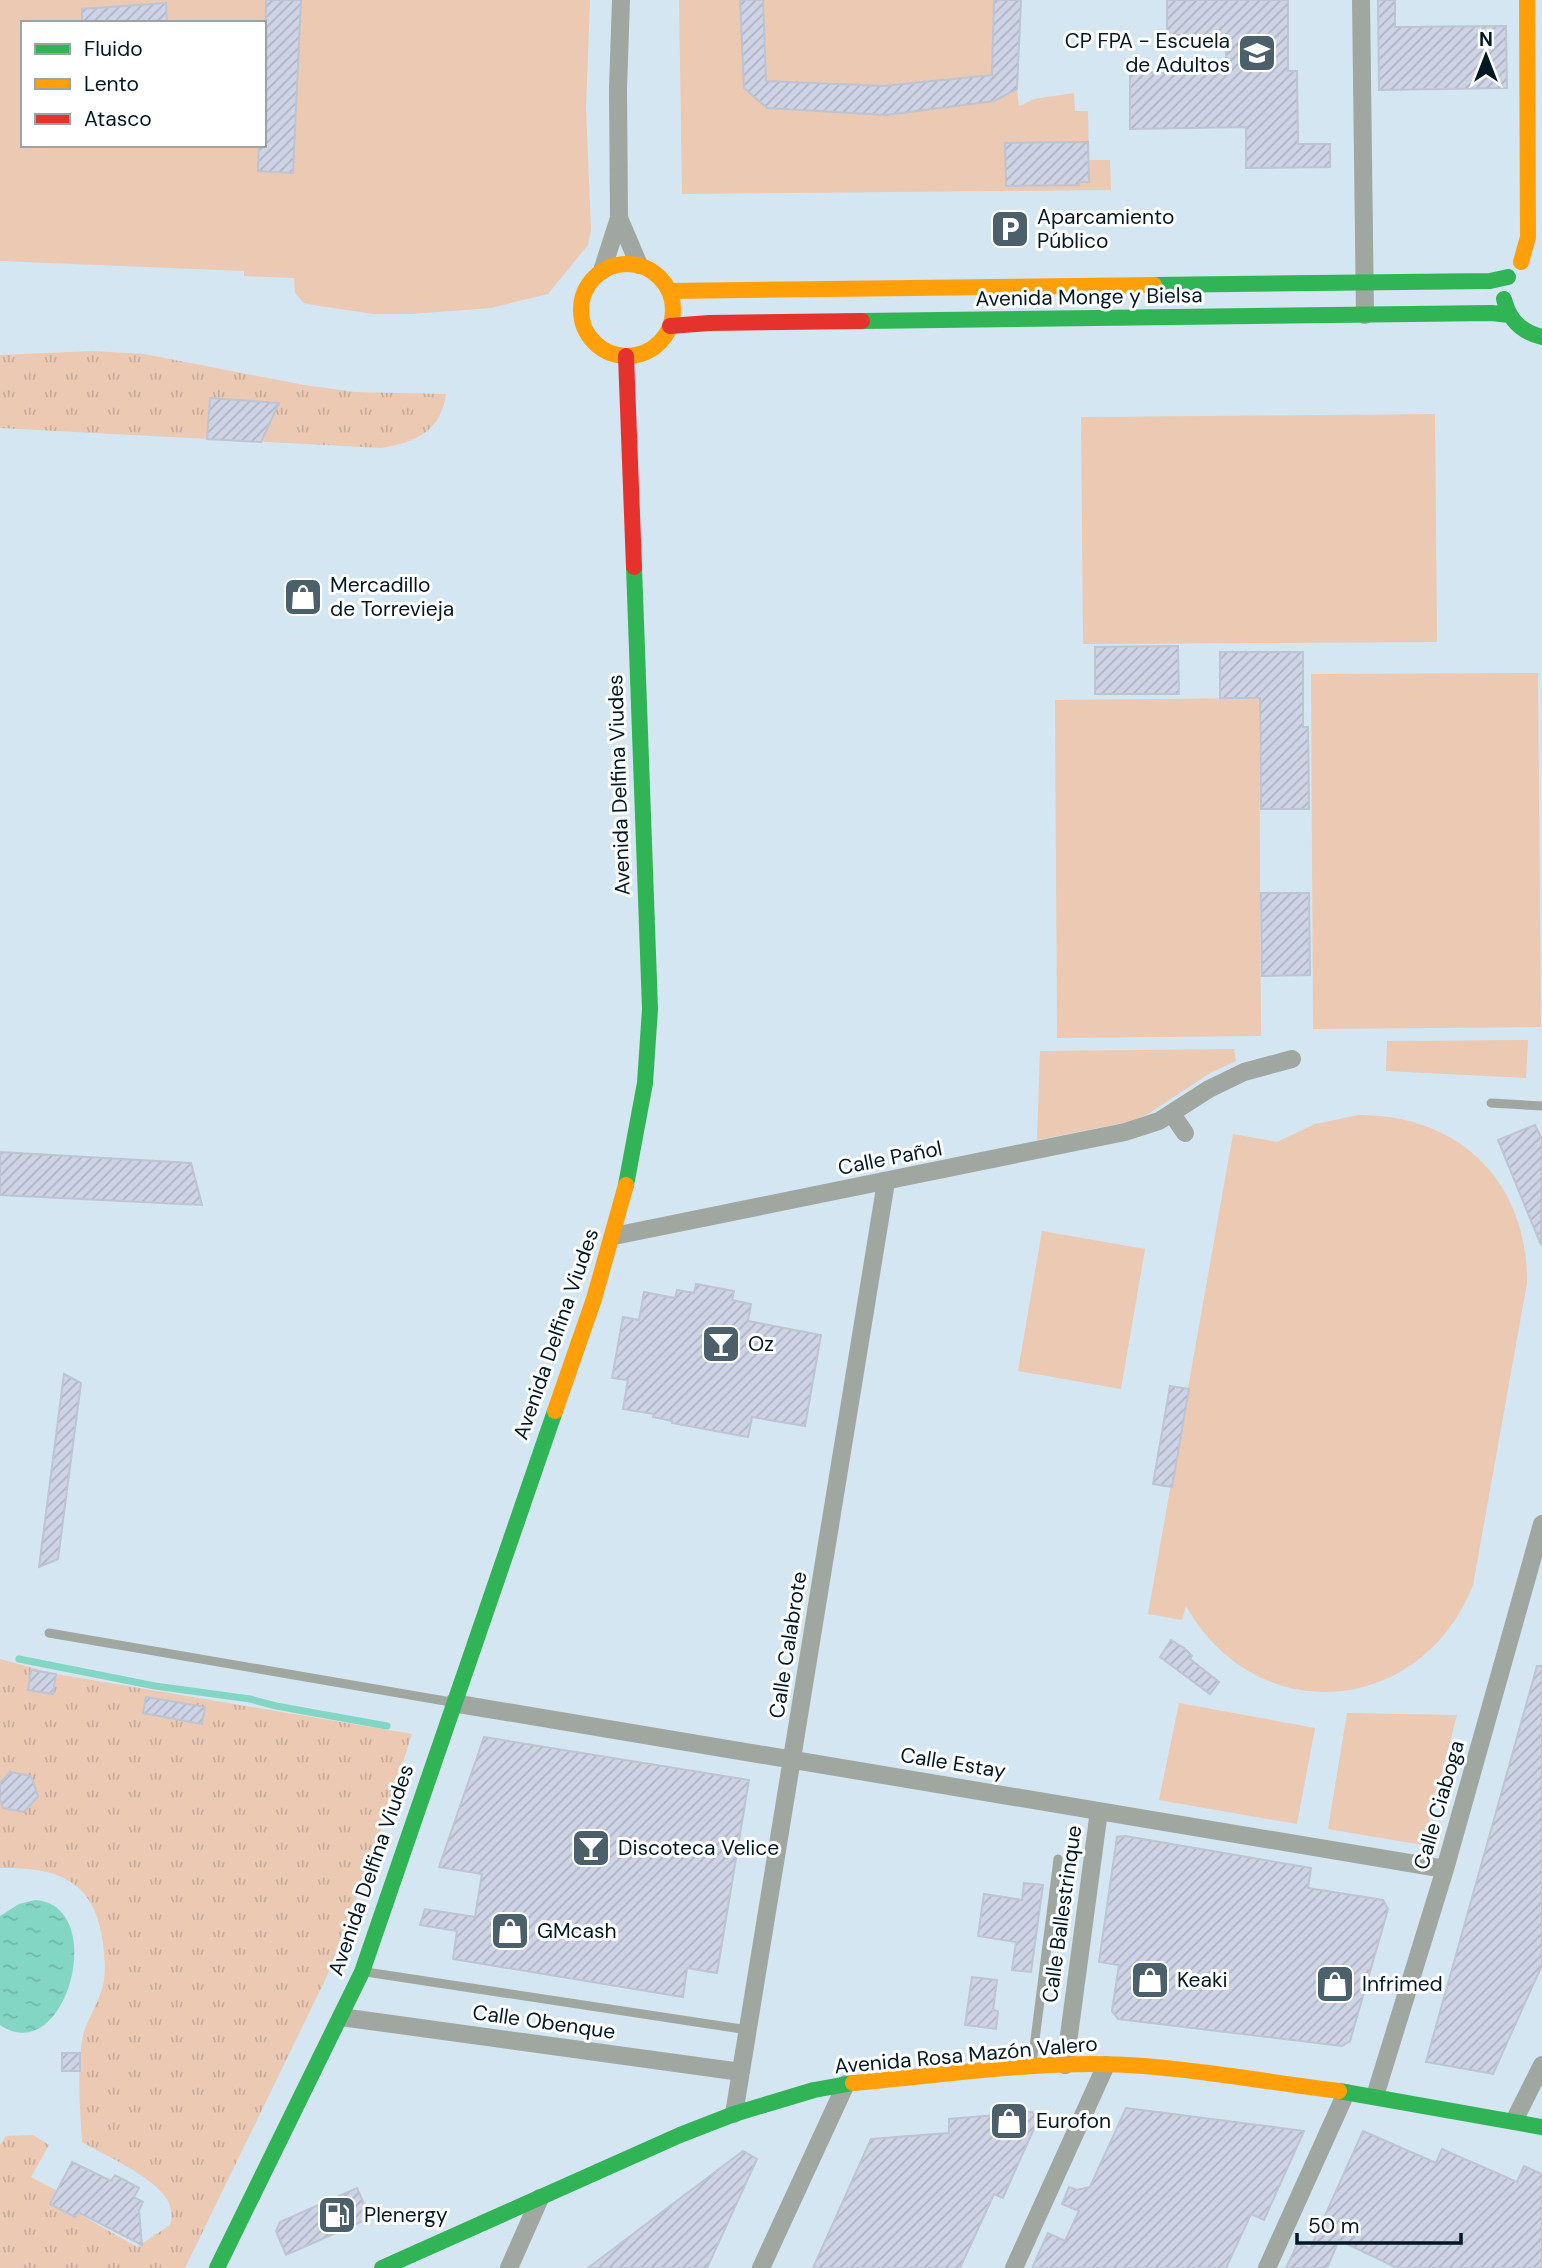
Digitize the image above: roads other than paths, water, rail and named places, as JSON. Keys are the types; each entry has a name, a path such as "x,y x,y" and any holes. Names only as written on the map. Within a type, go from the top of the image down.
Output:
{"street":[{"path":"602,271 619,218 617,159 621,0"},
{"path":"1361,0 1365,315"},
{"path":"1527,0 1529,230 1526,249 1521,262 1508,277 1504,296 1509,315 1521,329 1542,337"},
{"path":"619,218 639,265"},
{"path":"1521,262 1539,255"},
{"path":"620,264 639,265 657,275 670,290 673,315 670,326 653,348 645,352 626,356 612,353 590,338 583,325 582,299 593,278 602,271 620,264"},
{"name":"Avenida Monge y Bielsa","path":"670,290 1490,281 1508,277"},
{"name":"Avenida Monge y Bielsa","path":"670,326 709,323 1492,313 1509,315"},
{"name":"Avenida Delfina Viudes","path":"217,2268 362,1972 614,1236 645,1089 650,1009 626,356"},
{"name":"Calle Pañol","path":"614,1236 1125,1132 1144,1127 1172,1114 1226,1080 1253,1069 1292,1059"},
{"path":"1172,1114 1185,1133"},
{"name":"Calle Calabrote","path":"734,2114 886,1182"},
{"name":"Calle Ciaboga","path":"1375,2096 1445,1869 1542,1524"},
{"name":"Calle Estay","path":"453,1703 1445,1869"},
{"name":"Calle Ballestrinque","path":"1065,2065 1099,1811"},
{"name":"Calle Obenque","path":"341,2017 741,2072"},
{"name":"Avenida Rosa Mazón Valero","path":"382,2268 680,2135 734,2114 814,2090 846,2084 1065,2065 1157,2068 1375,2096 1542,2127"},
{"path":"1014,2268 1106,2065"},
{"path":"1514,2121 1542,2065"},
{"path":"761,2268 846,2084"},
{"path":"1267,2268 1346,2093"},
{"path":"509,2268 540,2198"}],"lane":[{"path":"1491,1103 1542,1106"},
{"path":"48,1633 453,1703"},
{"path":"1031,2067 1058,1859"},
{"path":"362,1972 748,2030"}],"water":[{"path":"35,1900 58,1909 70,1928 74,1954 70,1981 60,2007 44,2025 24,2033 0,2025 0,1916 19,1904"}],"waterway":[{"path":"19,1659 155,1686 250,1699 387,1726"}],"place":[{"name":"CP FPA - Escuela de Adultos","path":"1257,53"},
{"name":"Aparcamiento Público","path":"1010,229"},
{"name":"Mercadillo de Torrevieja","path":"303,597"},
{"name":"Oz","path":"721,1344"},
{"name":"Discoteca Velice","path":"591,1848"},
{"name":"GMcash","path":"510,1931"},
{"name":"Keaki","path":"1150,1980"},
{"name":"Infrimed","path":"1335,1984"},
{"name":"Eurofon","path":"1009,2121"},
{"name":"Plenergy","path":"337,2215"}]}
